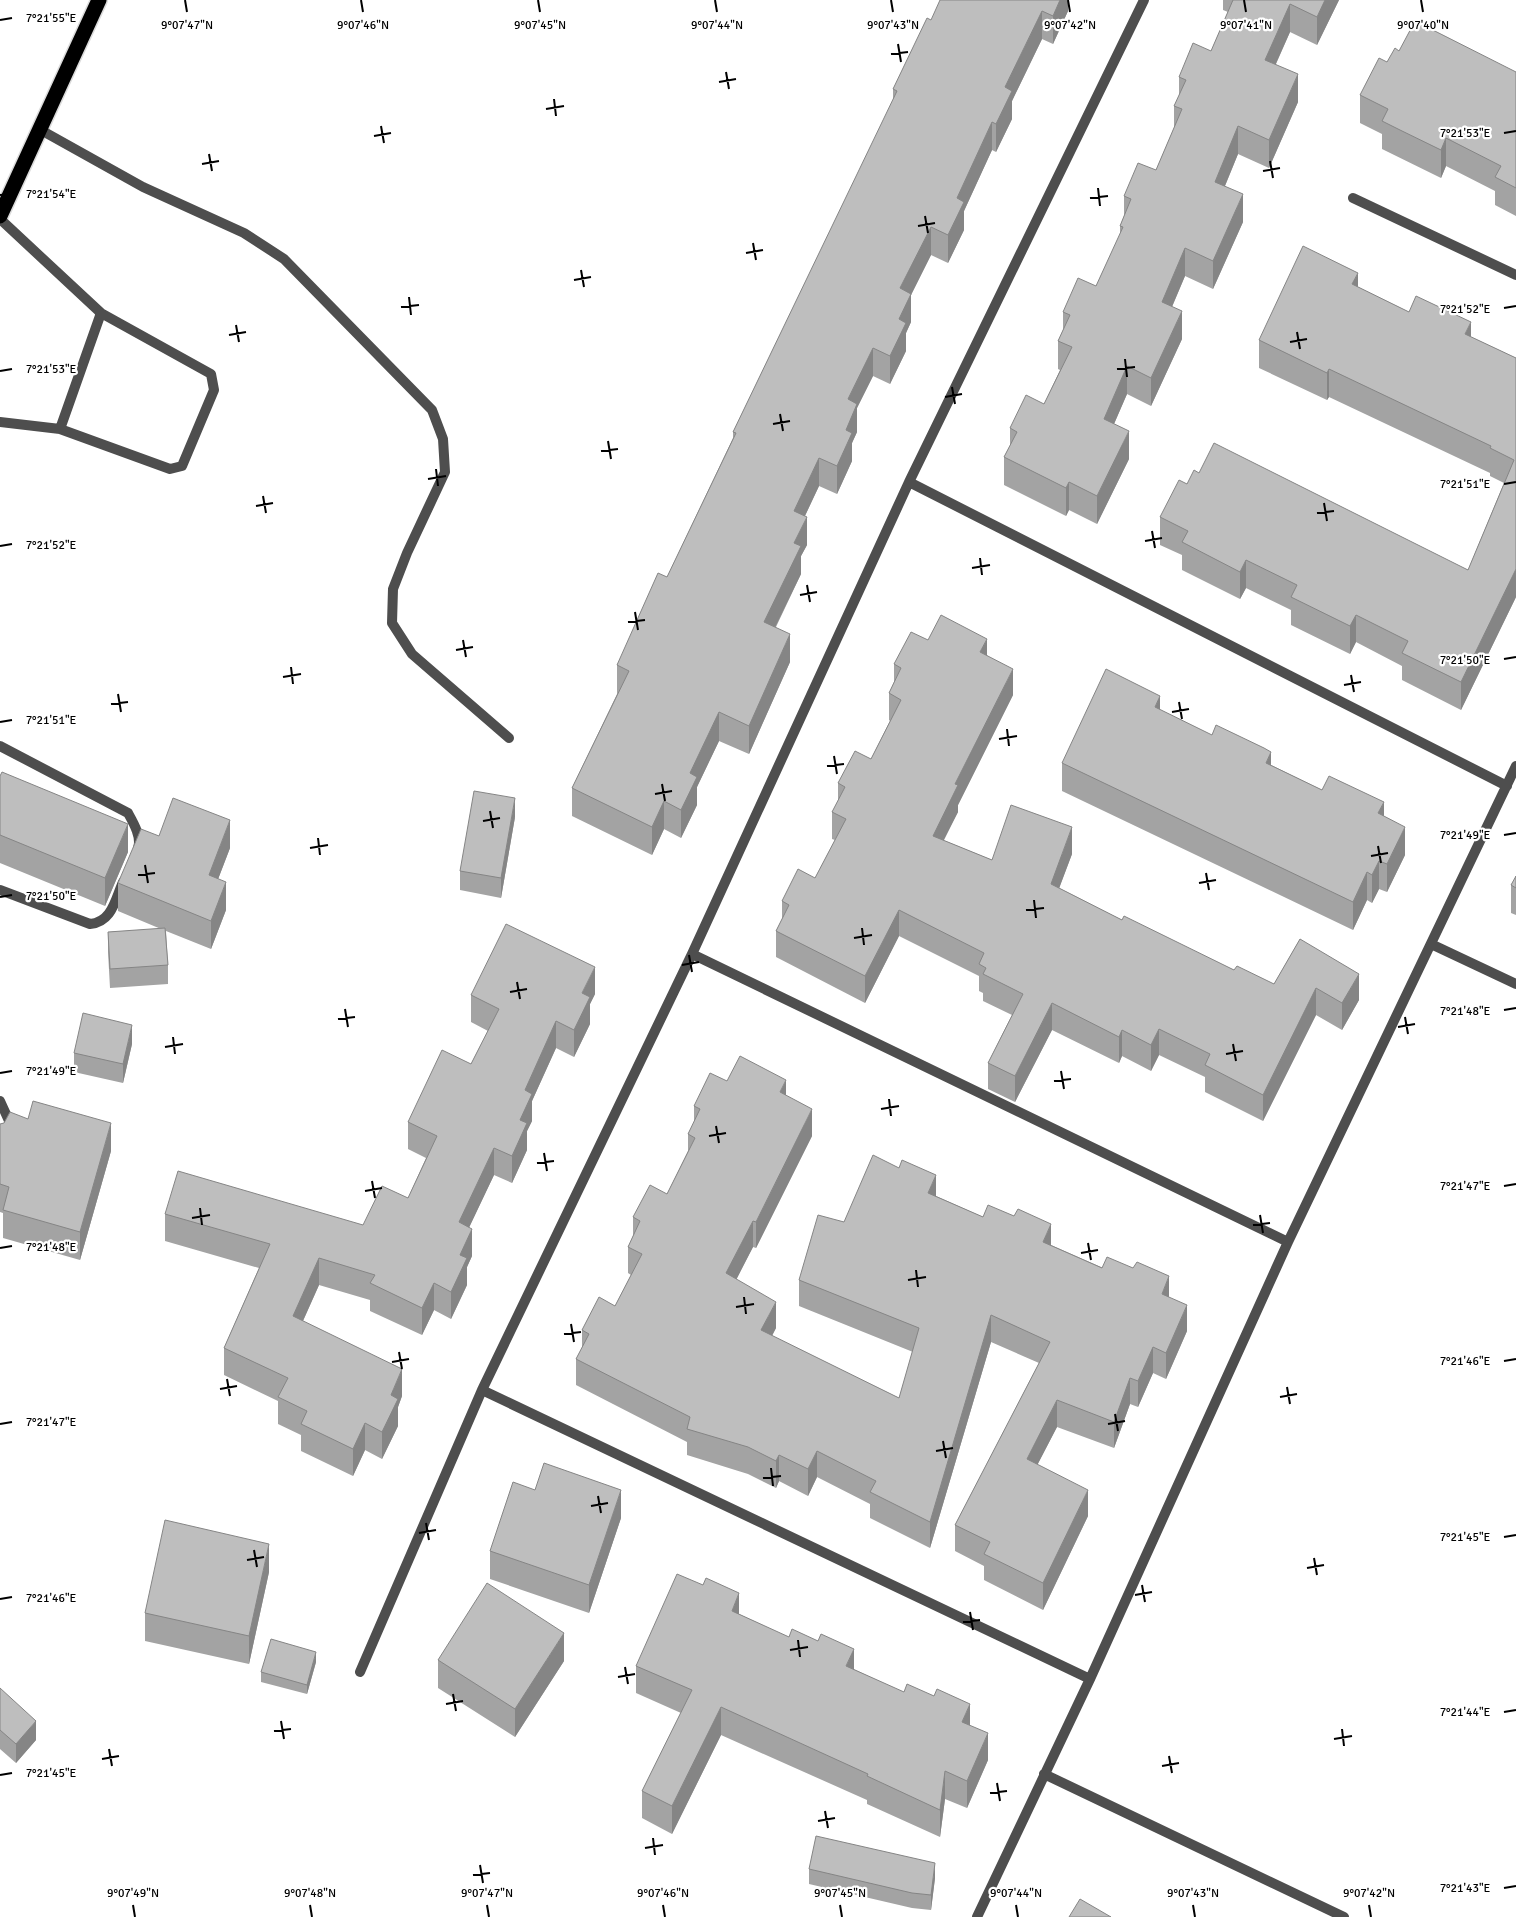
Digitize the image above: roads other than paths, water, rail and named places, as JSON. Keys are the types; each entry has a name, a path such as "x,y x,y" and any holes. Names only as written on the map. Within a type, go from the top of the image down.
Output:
{"highway":[{"path":"0,217 100,0"}],"street":[{"path":"360,1672 482,1390 692,954 909,482 1144,0"},
{"path":"39,129 144,187 244,233 284,259 432,410 443,439 446,472 407,553 394,589 392,623 412,654 509,738"},
{"path":"1353,198 1516,275"},
{"path":"0,217 100,313 211,374 214,390 182,466 177,468 170,469 60,429 0,422"},
{"path":"60,429 100,313"},
{"path":"909,482 1507,786"},
{"path":"0,746 128,813 136,827 140,844 108,918 99,923 90,924 0,890"},
{"path":"976,1917 1090,1679 1288,1242 1516,766"},
{"path":"1431,944 1516,984"},
{"path":"692,954 1288,1242"},
{"path":"0,1101 10,1123 0,1146"},
{"path":"482,1390 1090,1679"},
{"path":"1044,1774 1344,1917"}]}
